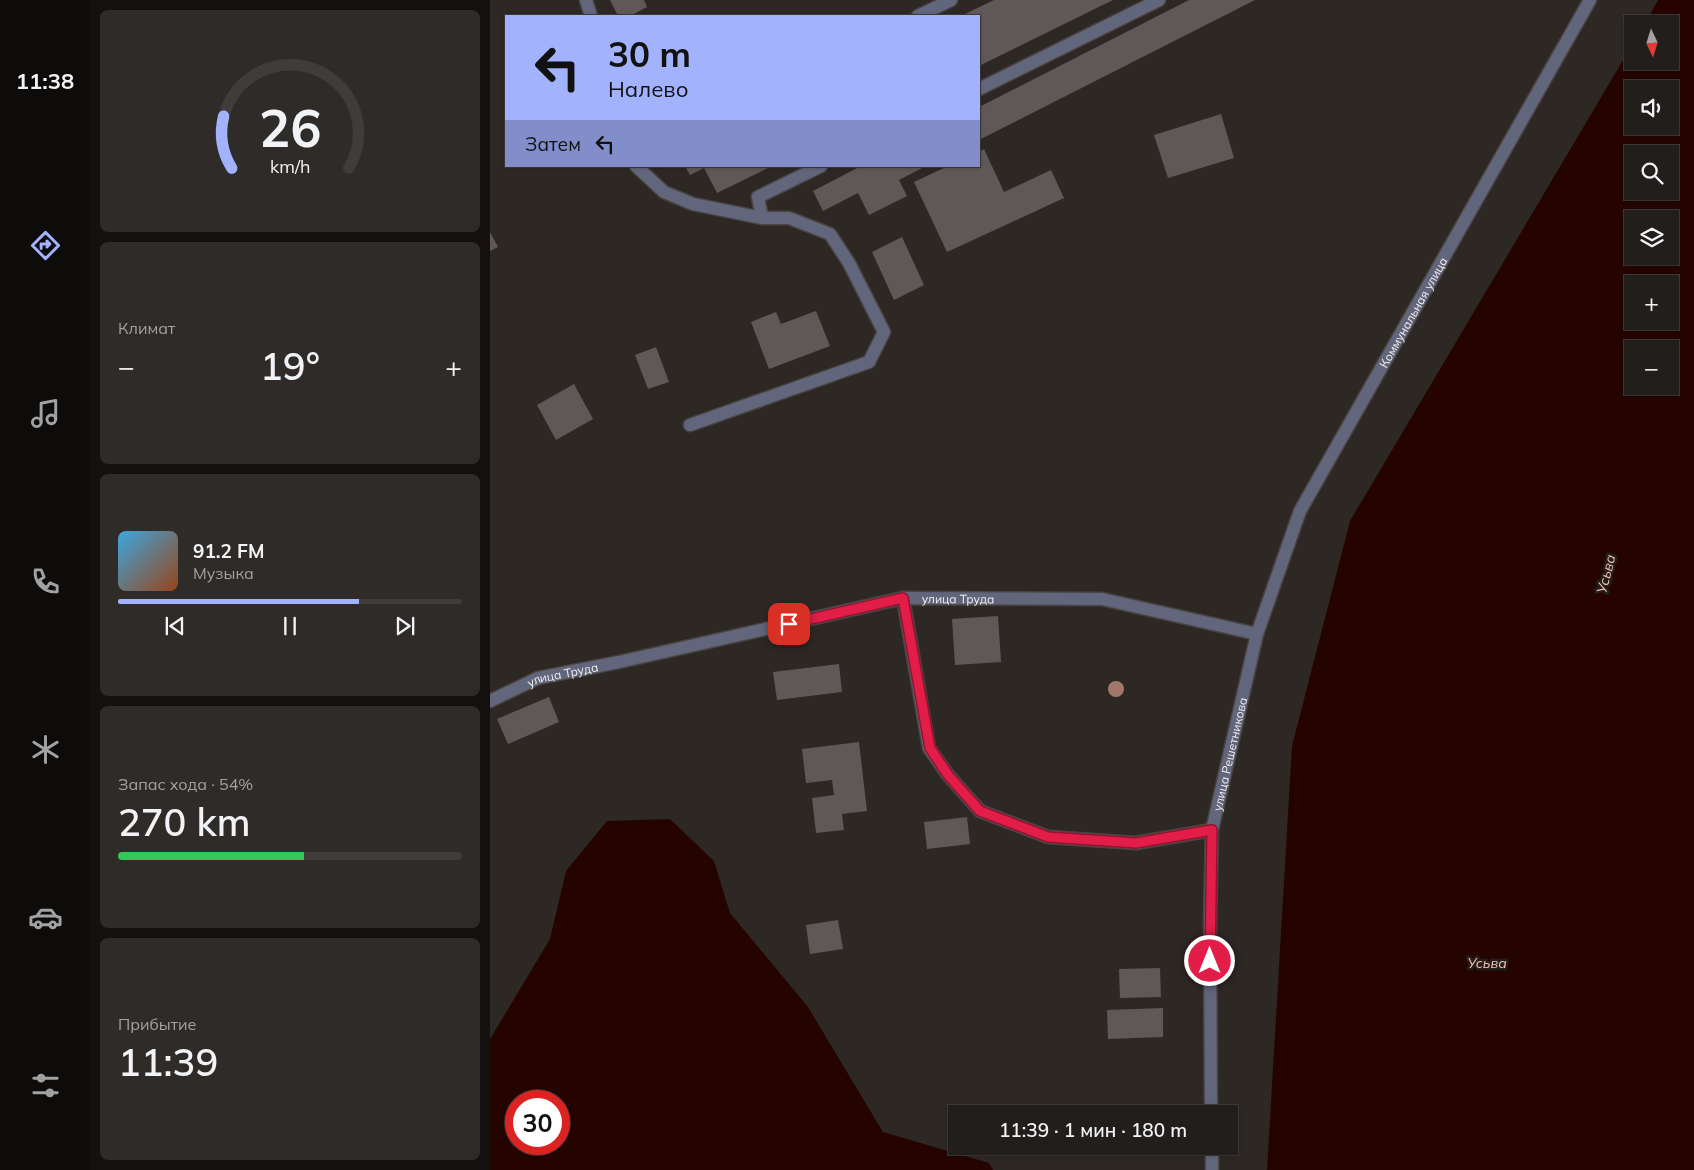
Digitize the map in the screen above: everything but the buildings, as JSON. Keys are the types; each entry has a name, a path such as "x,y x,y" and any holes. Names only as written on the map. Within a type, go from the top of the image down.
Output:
{"street":[{"path":"586,0 591,15"},
{"path":"920,15 951,0"},
{"path":"980,89 1159,0"},
{"name":"Коммунальная улица","path":"1257,634 1300,511 1590,0"},
{"path":"638,167 664,192 693,204 762,218 789,218 830,234 849,262 884,332 870,362 690,425"},
{"path":"762,218 758,197 819,167"},
{"path":"903,598 930,748 948,775 980,811 1048,837 1136,843 1212,830"},
{"name":"улица Труда","path":"490,702 538,678 619,662 903,598 1102,599 1257,634"},
{"name":"улица Решетникова","path":"1211,1105 1210,923 1212,830 1257,634"},
{"path":"1212,1155 1212,1170"}],"water":[{"name":"Усьва","path":"1658,0 1694,0 1694,1170 1267,1170 1292,746 1350,521 1624,59 1624,70 1679,70 1679,15 1650,15"},
{"path":"670,819 714,861 730,913 808,1007 883,1132 948,1151 948,1155 962,1155 989,1163 993,1170 490,1170 490,1039 550,939 566,871 607,821"}],"route":[{"path":"789,624 903,598 930,748 948,775 980,811 1048,837 1136,843 1212,830 1210,961"}]}
